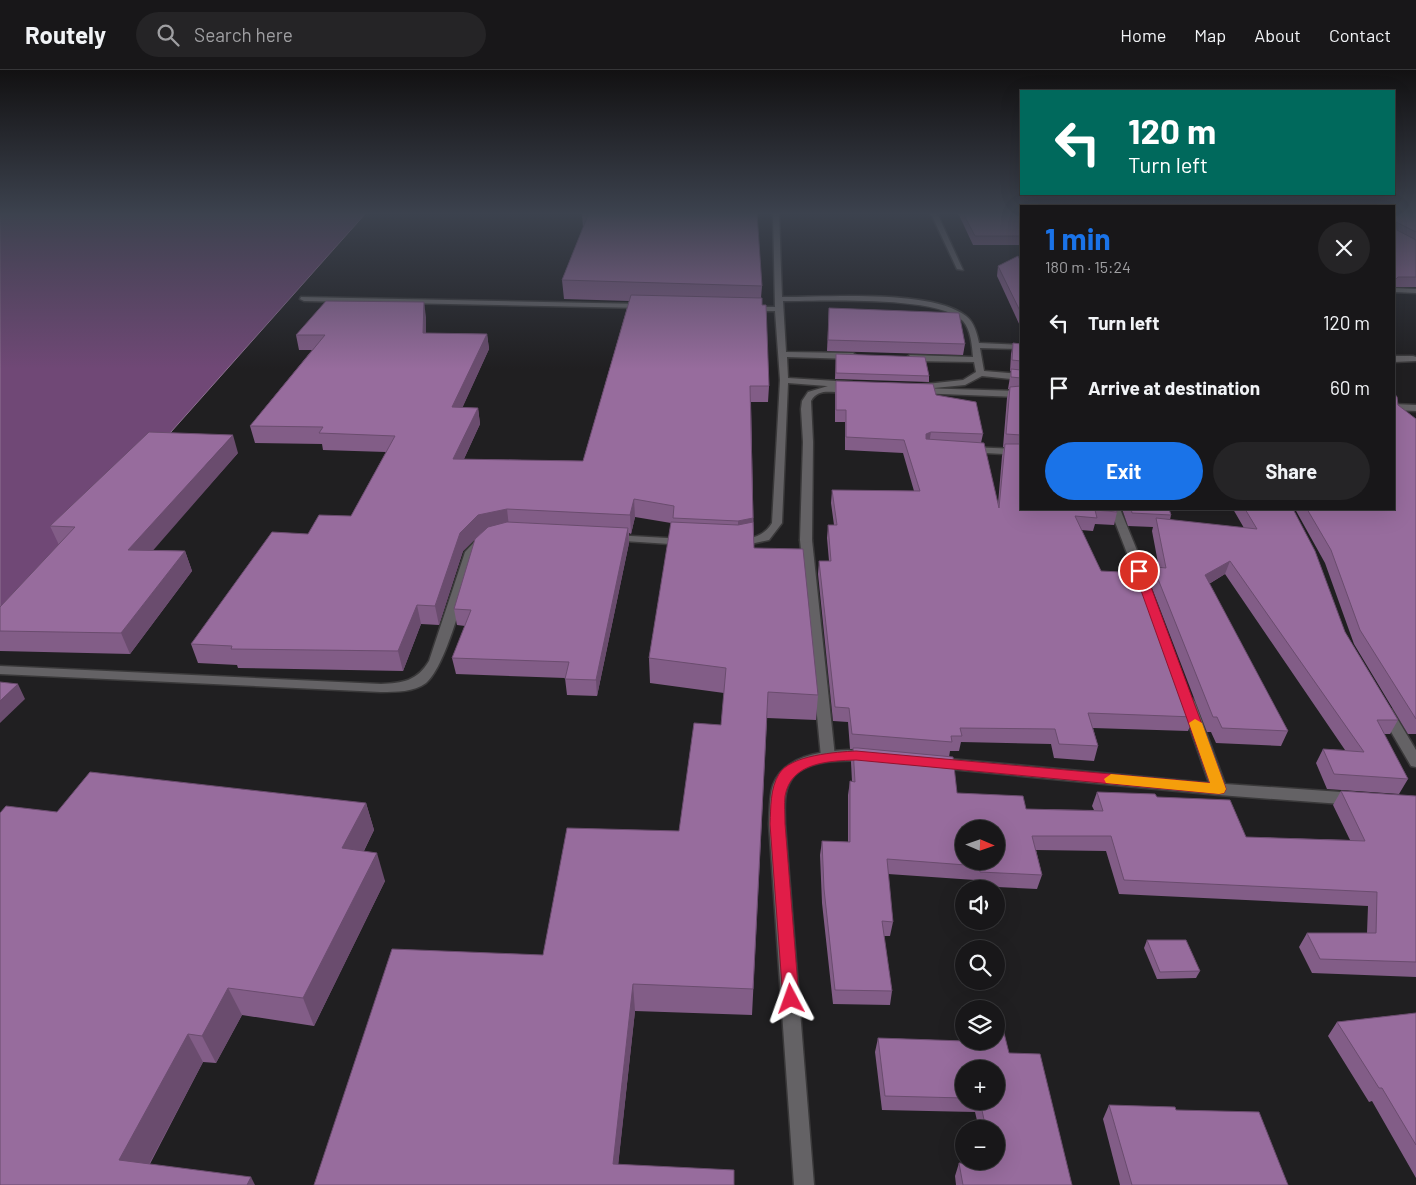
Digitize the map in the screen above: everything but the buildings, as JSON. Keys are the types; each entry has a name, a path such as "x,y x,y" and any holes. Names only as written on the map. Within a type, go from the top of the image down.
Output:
{"street":[{"path":"722,544 757,541 770,535 776,523 784,380 778,265"},
{"path":"959,265 961,269"},
{"path":"1395,290 1416,291"},
{"path":"304,299 653,306"},
{"path":"740,308 779,305 946,308 959,313 966,319 975,345 980,373"},
{"path":"975,345 1020,346"},
{"path":"782,354 860,356"},
{"path":"899,358 978,360"},
{"path":"1395,358 1413,359"},
{"path":"1020,377 980,373 965,382 946,386 906,389 1020,394"},
{"path":"784,380 863,387 814,392 808,398 806,407 808,429 806,540 828,757"},
{"path":"1395,408 1416,408"},
{"path":"1395,409 1405,420"},
{"path":"956,450 1020,452"},
{"path":"1115,510 1149,596"},
{"path":"0,670 382,688 402,688 417,684 429,675 436,661 471,552 476,544 490,536"},
{"path":"597,537 695,542"},
{"path":"1182,688 1219,789"},
{"path":"1379,699 1416,762"},
{"path":"804,1185 778,824 778,796 786,775 805,763 828,757 856,755 886,758"},
{"path":"925,762 1219,789 1367,800"}],"shaded area":[{"path":"0,265 320,265 0,624"}],"slow traffic":[{"path":"1111,779 1219,789 1195,723"}],"route":[{"path":"791,999 778,824 778,796 786,775 805,763 828,757 856,755 1219,789 1139,571"}]}
